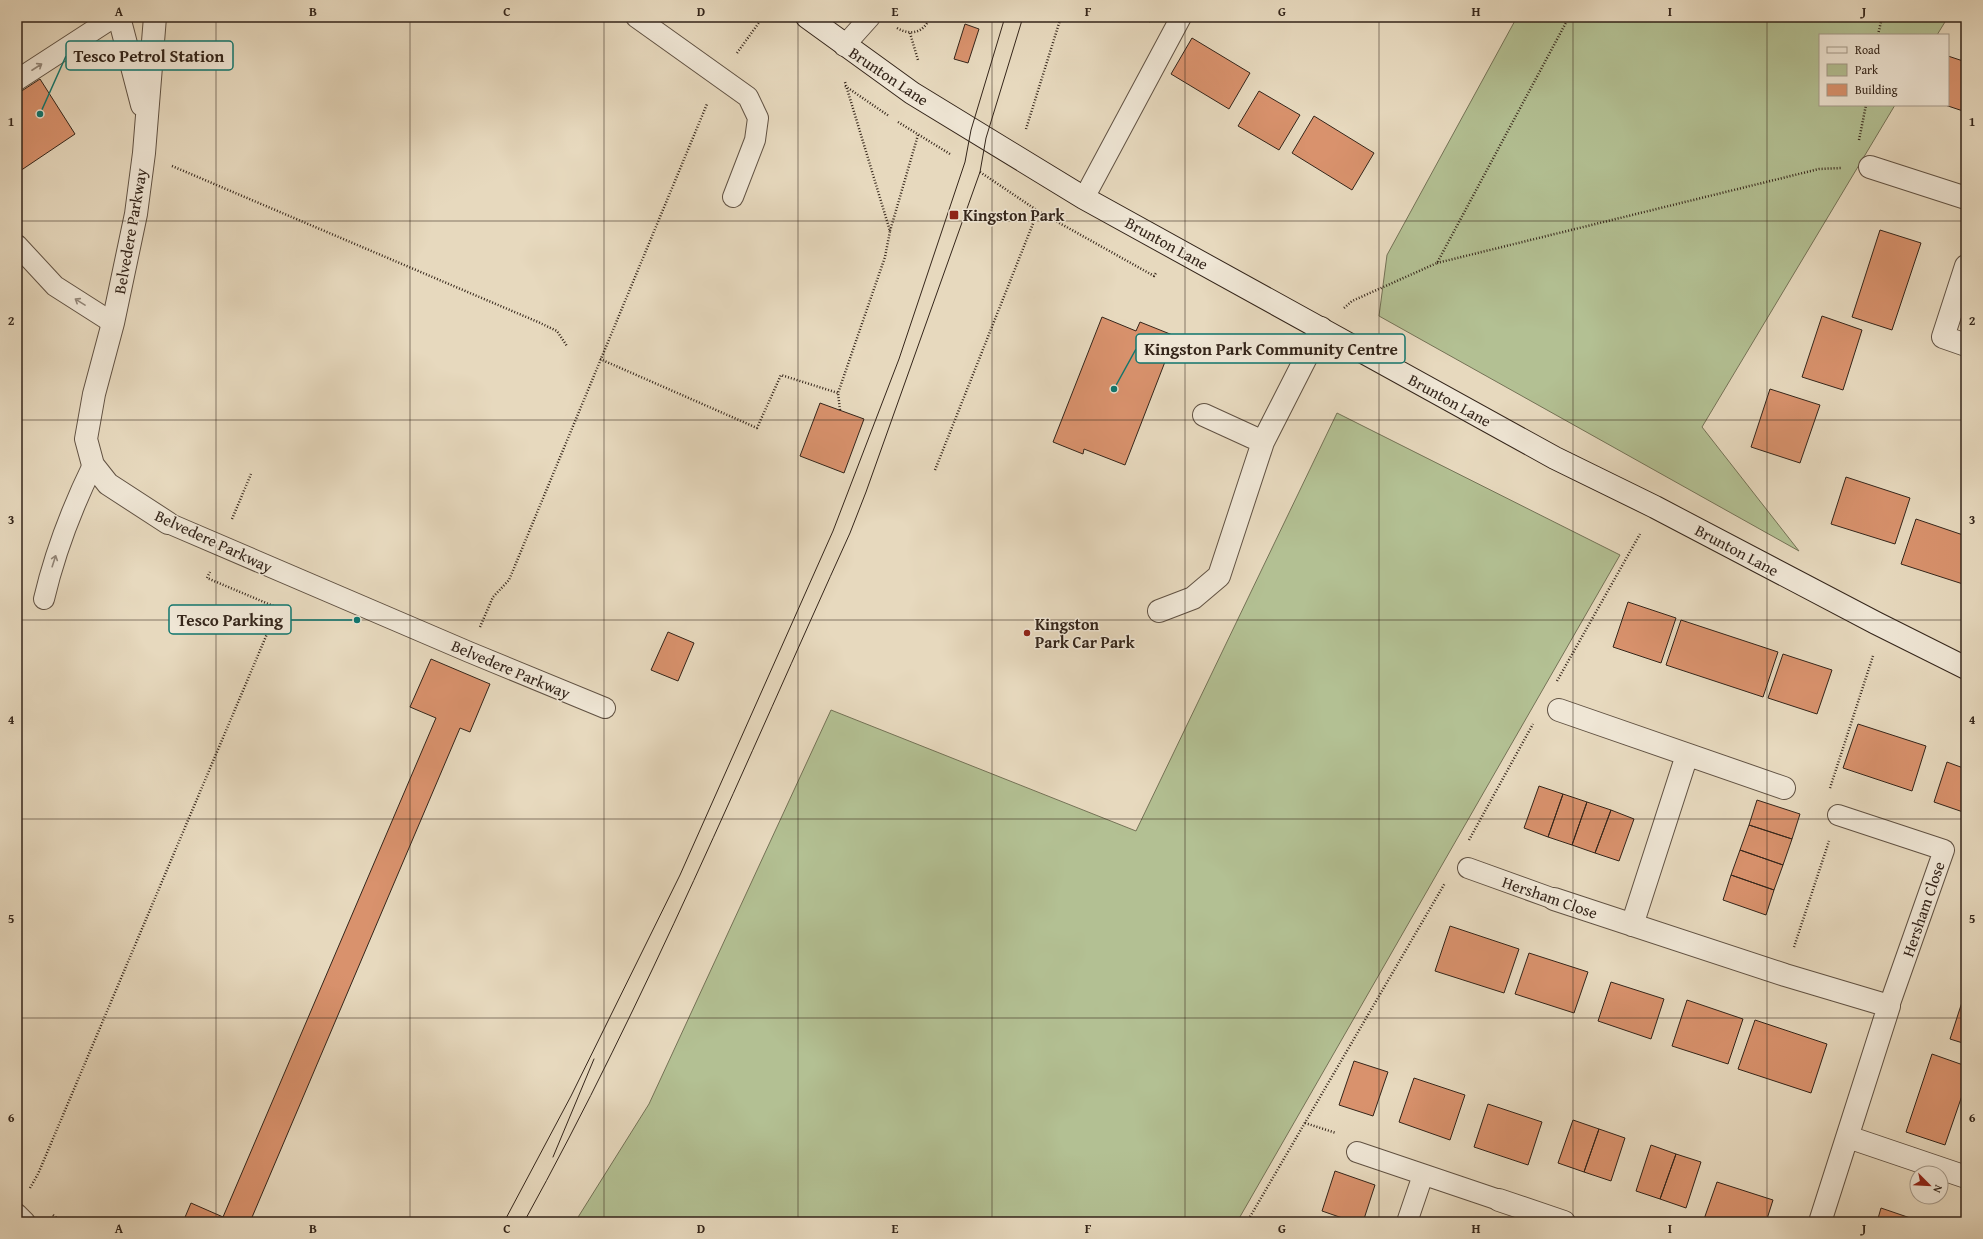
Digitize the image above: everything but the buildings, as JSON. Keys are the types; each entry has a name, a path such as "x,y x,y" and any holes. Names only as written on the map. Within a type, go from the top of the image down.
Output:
{"street":[{"name":"Belvedere Parkway","path":"119,17 146,119"},
{"name":"Belvedere Parkway","path":"155,17 144,153 136,214 114,323 94,394 86,439 93,465 108,484 168,523"},
{"name":"Brunton Lane","path":"807,17 844,46 912,93 1084,198 1555,458 1966,668"},
{"path":"1862,167 1966,198"},
{"path":"1966,266 1943,337 1966,344"},
{"path":"1159,611 1193,598 1219,576 1263,442 1321,328"},
{"path":"1204,415 1263,442"},
{"path":"1559,710 1784,788"},
{"path":"1632,925 1687,755"},
{"name":"Hersham Close","path":"1554,899 1785,975 1889,1006 1820,1222"},
{"path":"1848,1137 1966,1177"},
{"path":"1499,1200 1564,1222"}],"lane":[{"path":"17,80 114,17"},
{"path":"636,17 748,97 758,118 755,140 733,196"},
{"path":"844,46 870,17"},
{"path":"1084,198 1181,17"},
{"path":"17,245 55,286 114,323"},
{"path":"44,599 55,555 77,498 93,465"},
{"name":"Belvedere Parkway","path":"168,523 469,652 605,708"},
{"name":"Hersham Close","path":"1838,815 1944,850 1889,1006"},
{"name":"Hersham Close","path":"1468,868 1554,899"},
{"path":"1357,1152 1499,1200"},
{"path":"1407,1222 1423,1175"},
{"path":"17,1214 25,1222"}],"path":[{"path":"892,25 910,33 920,31 930,17"},
{"path":"1024,135 1060,17"},
{"path":"1437,263 1569,17"},
{"path":"1878,34 1882,17"},
{"path":"844,46 845,86 890,231"},
{"path":"845,86 918,136 951,154"},
{"path":"469,652 493,597 509,580 708,100"},
{"path":"1321,328 1352,301 1437,263 1819,169 1862,167 1866,106"},
{"path":"840,410 838,393 885,257 890,231 918,136"},
{"path":"144,153 305,224 538,322 557,331 567,346"},
{"path":"975,168 1038,211 1154,276 1178,249"},
{"path":"935,470 1038,211"},
{"path":"600,359 757,428 781,375 838,393"},
{"path":"28,1192 38,1174 278,608 207,578 251,474"}],"green space":[{"path":"1517,17 1948,17 1938,34 1819,34 1819,106 1894,106 1702,427 1799,551 1379,316 1387,255"},
{"path":"1337,413 1620,555 1237,1222 575,1222 649,1104 831,710 1136,831"}],"tram line":[{"path":"504,1222 571,1096 680,875 833,531 899,359 965,162 971,130 1005,17"},
{"path":"524,1222 569,1138 654,967 850,533 980,172 986,138 1023,17"},
{"path":"553,1157 594,1059"}],"place":[{"name":"Tesco Petrol Station","path":"40,114"},
{"name":"Kingston Park","path":"954,215"},
{"name":"Kingston Park Community Centre","path":"1114,389"},
{"name":"Tesco Parking","path":"357,620"},
{"name":"Kingston Park Car Park","path":"1027,633"}]}
